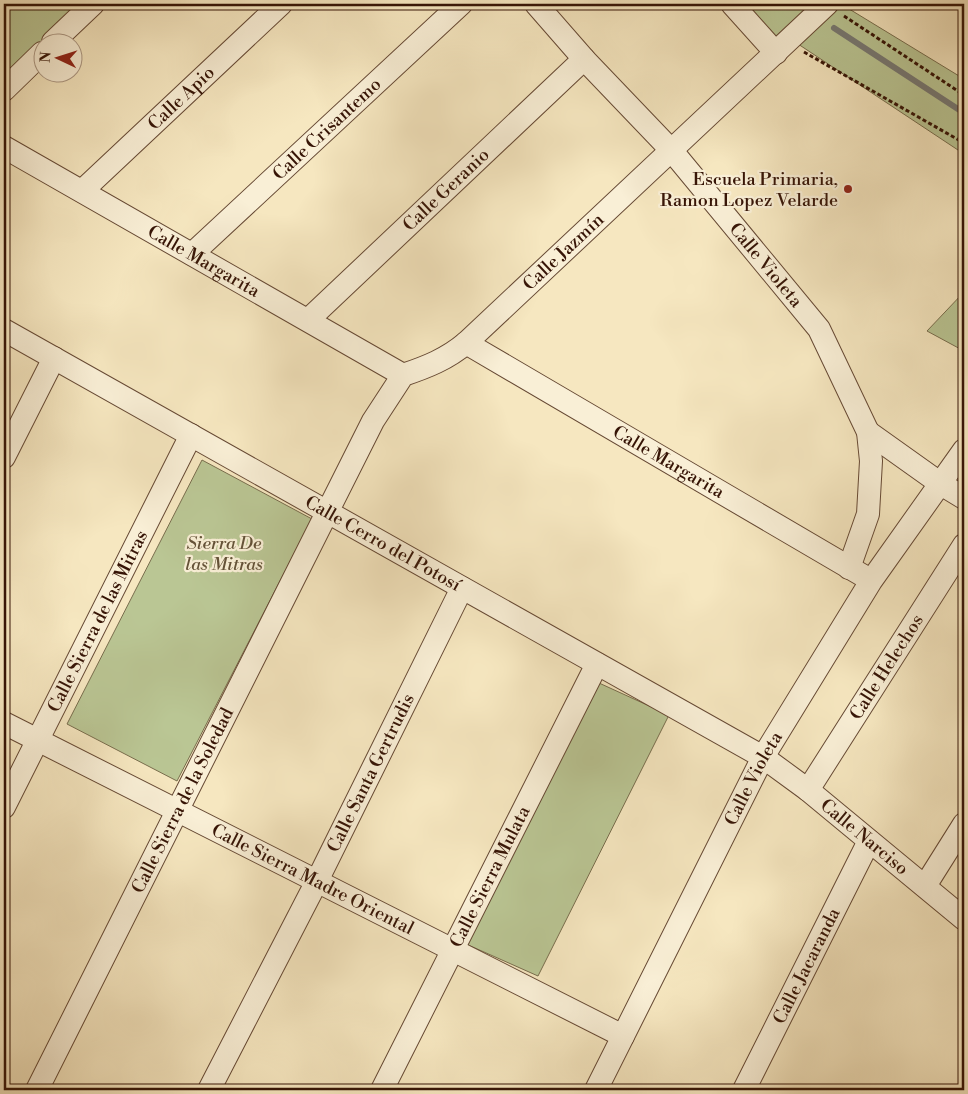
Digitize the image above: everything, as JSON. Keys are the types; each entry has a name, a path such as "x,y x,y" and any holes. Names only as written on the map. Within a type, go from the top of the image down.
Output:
{"street":[{"path":"64,32 93,4"},
{"name":"Calle Apio","path":"82,191 281,4"},
{"name":"Calle Crisantemo","path":"192,254 461,4"},
{"name":"Calle Violeta","path":"536,4 584,59 672,151 820,329 868,432 871,460 868,514 850,568"},
{"path":"732,4 782,47"},
{"name":"Calle Jazmín","path":"403,375 427,368 451,356 466,343 827,4"},
{"name":"Calle Geranio","path":"308,320 584,59"},
{"path":"4,90 32,63"},
{"name":"Calle Margarita","path":"4,147 403,375"},
{"name":"Calle Cerro del Potosí","path":"4,330 763,757"},
{"name":"Calle Margarita","path":"466,343 872,581"},
{"path":"4,458 54,358"},
{"path":"328,512 373,421 403,375"},
{"name":"Calle Violeta","path":"868,432 964,498"},
{"name":"Calle Sierra de las Mitras","path":"4,807 191,435"},
{"name":"Calle Violeta","path":"596,1090 763,757 872,581 964,450"},
{"name":"Calle Sierra de la Soledad","path":"37,1090 328,512"},
{"name":"Calle Helechos","path":"808,790 964,545"},
{"name":"Calle Santa Gertrudis","path":"209,1090 317,881 462,588"},
{"name":"Calle Sierra Mulata","path":"382,1090 597,664"},
{"name":"Calle Sierra Madre Oriental","path":"4,723 623,1036"},
{"name":"Calle Narciso","path":"763,757 808,790 964,919"},
{"path":"925,886 964,824"},
{"name":"Calle Jacaranda","path":"744,1090 870,841"}],"path":[{"path":"827,4 964,95"},
{"path":"782,47 828,67 964,143"}],"green space":[{"path":"4,4 64,4 70,11 50,32 32,32 32,50 4,79"},
{"path":"742,4 817,4 773,40"},
{"path":"821,4 841,4 964,79 964,154 792,40"},
{"path":"964,292 964,351 927,331"},
{"name":"Sierra De las Mitras","path":"202,460 312,519 177,781 67,724"},
{"path":"599,683 669,715 538,976 466,944"}],"waterway":[{"path":"834,28 964,113"}],"place":[{"name":"Escuela Primaria, Ramon Lopez Velarde","path":"848,189"}]}
